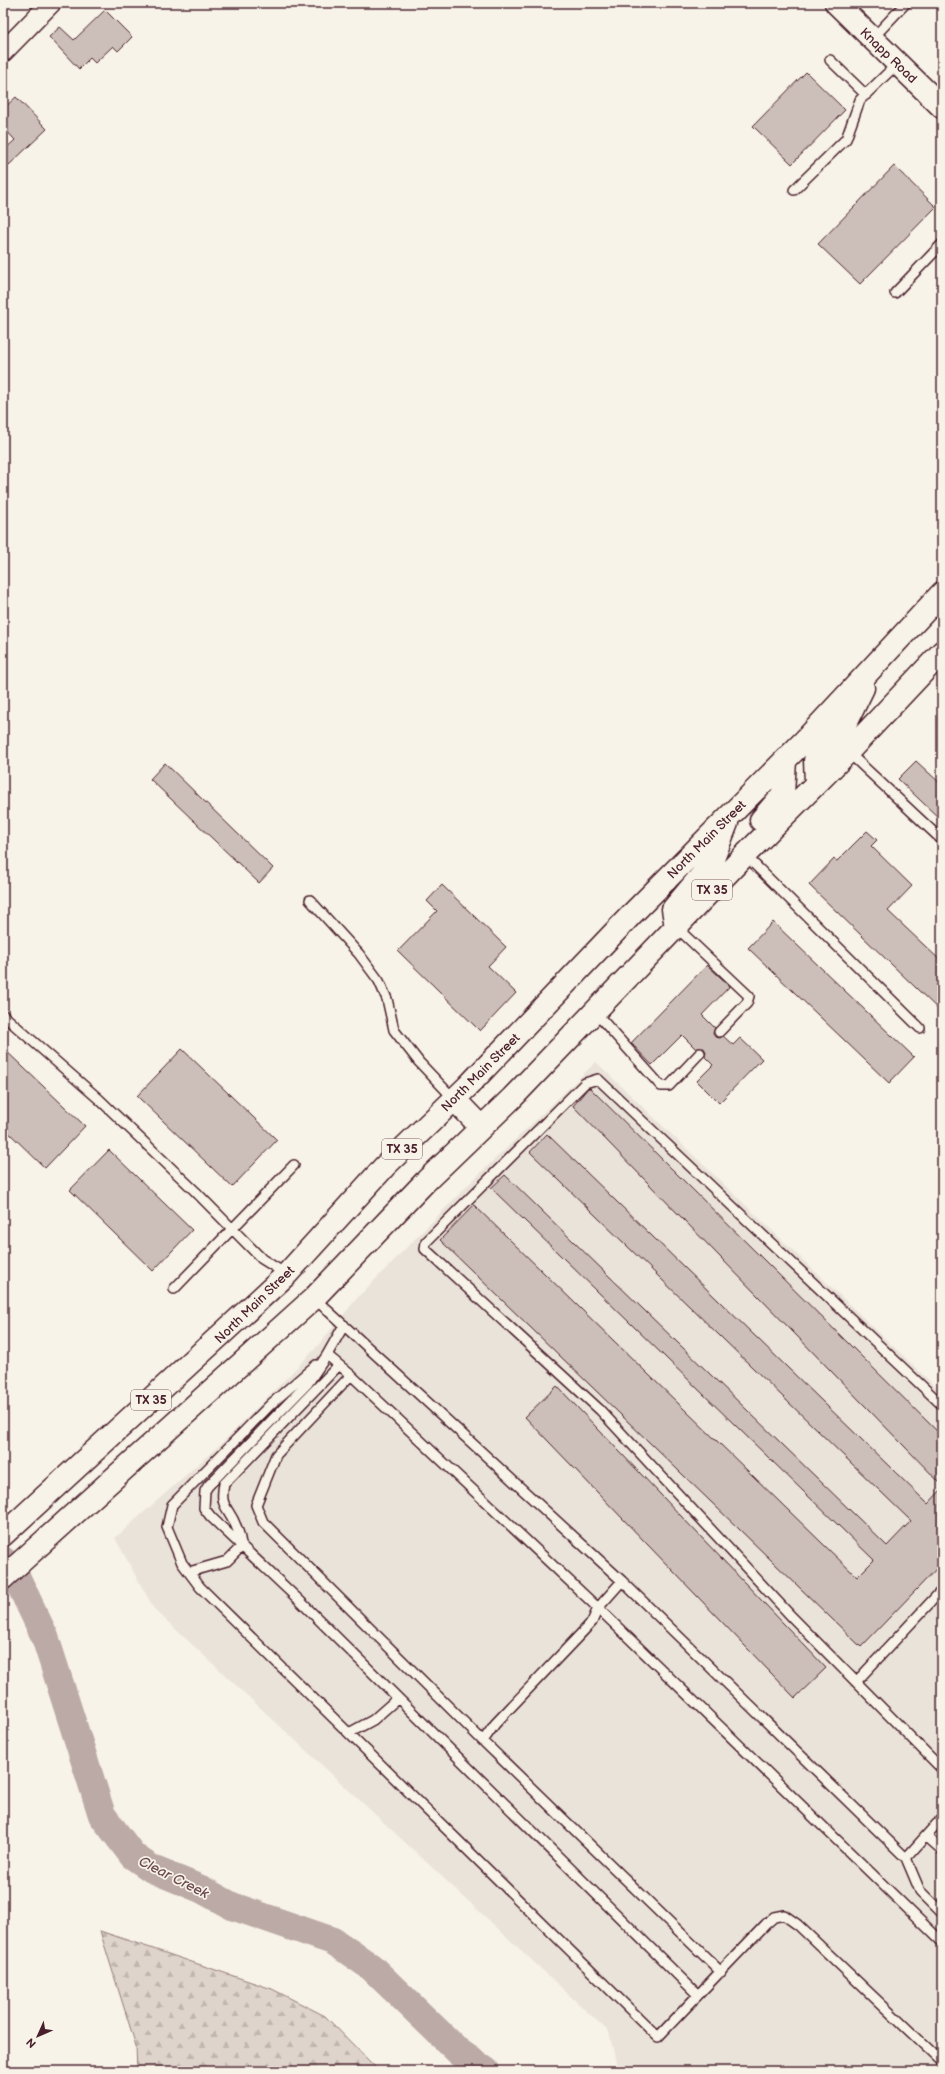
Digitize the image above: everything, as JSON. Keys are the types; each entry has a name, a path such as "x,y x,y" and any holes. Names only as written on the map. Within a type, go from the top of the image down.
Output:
{"main road":[{"name":"Knapp Road","path":"836,3 942,107"},
{"name":"North Main Street","path":"8,1530 287,1274 385,1166 454,1099 785,760 942,593"},
{"name":"TX 35","path":"3,1578 314,1298 425,1182 481,1127 745,855 848,752 942,652"},
{"path":"816,783 815,760 843,729 872,668"},
{"path":"745,855 752,831 784,794 785,760"},
{"path":"676,927 672,909 711,864 731,815"},
{"path":"454,1099 481,1127"},
{"path":"287,1274 314,1298"}],"street":[{"path":"3,52 51,3"}],"lane":[{"path":"872,39 906,3"},
{"path":"830,60 866,94"},
{"path":"794,190 846,139 860,100 898,63"},
{"path":"895,292 942,244"},
{"path":"848,752 942,840"},
{"path":"745,855 920,1028"},
{"path":"310,900 358,954 379,981 387,999 394,1030 419,1062 454,1099"},
{"path":"676,927 749,996 747,1003 720,1032"},
{"path":"595,1011 662,1086 669,1086 700,1053"},
{"path":"3,1015 100,1100 262,1259 287,1274"},
{"path":"942,1405 598,1079 585,1083 426,1242 425,1249 600,1410 792,1617 942,1769"},
{"path":"174,1289 294,1165"},
{"path":"314,1298 622,1581 906,1858 920,1891 942,1913"},
{"path":"344,1325 327,1355 308,1383 208,1486 205,1492 204,1508 698,1995"},
{"path":"327,1355 351,1375 598,1608 942,1942"},
{"path":"327,1355 271,1404 172,1505 167,1527 182,1563 200,1587 658,2037 774,1917 784,1915 798,1925 942,2062"},
{"path":"242,1546 236,1524 226,1509 221,1497 224,1484 339,1365"},
{"path":"351,1375 276,1455 256,1505 263,1522 484,1741 721,1972"},
{"path":"189,1572 227,1561 242,1546"},
{"path":"484,1741 495,1724 592,1622 598,1608 622,1581"},
{"path":"856,1682 942,1590"},
{"path":"349,1733 373,1720 398,1698"},
{"path":"906,1858 942,1818"},
{"path":"926,1836 942,1850"}],"shaded area":[{"path":"596,1062 942,1393 942,2071 618,2071 609,2032 154,1609 115,1538 223,1442 315,1349 358,1297 472,1181"}],"green space":[{"path":"100,1931 272,1989 325,2016 379,2071 137,2071 136,2046"}],"building":[{"path":"105,10 132,37 118,51 113,46 95,63 90,58 79,69 49,37 60,27 74,40"},
{"path":"806,72 845,110 792,164 753,126"},
{"path":"16,97 47,129 9,165 3,158 3,151 15,140 3,127 3,109"},
{"path":"894,166 936,207 860,284 818,244"},
{"path":"916,761 942,785 942,821 898,779"},
{"path":"165,763 273,868 259,883 150,779"},
{"path":"867,831 877,840 871,846 912,886 888,911 942,962 942,1013 809,885 834,859 837,861"},
{"path":"442,885 506,947 488,966 516,993 480,1031 398,951 437,911 427,901"},
{"path":"773,922 914,1057 889,1083 748,948"},
{"path":"707,965 730,986 702,1015 715,1028 713,1033 715,1037 720,1038 723,1036 733,1045 740,1038 762,1059 719,1103 697,1081 713,1065 705,1057 706,1052 704,1048 696,1049 682,1035 652,1065 631,1043"},
{"path":"3,1048 85,1126 45,1168 3,1127"},
{"path":"182,1049 277,1140 232,1187 137,1096"},
{"path":"588,1088 590,1088 942,1436 942,1485 573,1106"},
{"path":"547,1134 928,1504 942,1489 942,1563 861,1647 440,1240 474,1205 857,1577 874,1560 491,1188 505,1175 887,1546 911,1521 530,1152"},
{"path":"109,1150 192,1230 153,1271 70,1190"},
{"path":"557,1386 826,1668 795,1698 525,1417"}],"waterway":[{"name":"Clear Creek","path":"3,1560 14,1572 45,1637 102,1815 133,1856 152,1869 201,1889 232,1906 333,1941 371,1967 459,2052 486,2071"}]}
